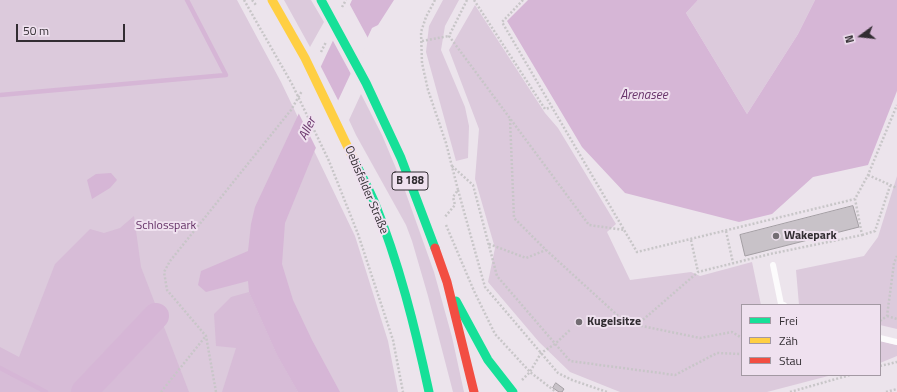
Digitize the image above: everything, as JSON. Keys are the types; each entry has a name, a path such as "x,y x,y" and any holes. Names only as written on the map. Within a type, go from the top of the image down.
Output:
{"main road":[{"name":"Oebisfelder Straße","path":"272,0 305,58 374,201 412,316 430,392"},
{"name":"B 188","path":"321,0 366,83 401,158 426,222 447,282 474,392"},
{"path":"447,282 479,345 491,365 513,392"}],"lane":[{"path":"773,265 781,304"},
{"path":"881,338 897,342"}],"path":[{"path":"244,0 292,84 329,161 358,234 393,340 403,392"},
{"path":"435,0 426,17 421,32 422,63 428,90 446,143 485,288 558,373 572,380 607,392"},
{"path":"448,36 467,0"},
{"path":"474,0 545,109 552,106"},
{"path":"523,0 502,22 637,252 855,199"},
{"path":"422,41 448,36"},
{"path":"448,36 589,225 624,230"},
{"path":"862,235 855,199 868,175 897,105"},
{"path":"216,392 206,336 167,290 164,272 170,261 291,110"},
{"path":"510,119 514,218 546,250 627,324 700,338 732,332 741,337"},
{"path":"452,166 473,185 497,276 570,361 675,375 718,353 741,354"},
{"path":"868,175 897,188"},
{"path":"637,325 698,272 875,231 890,186"},
{"path":"444,218 455,205 453,197 458,190"},
{"path":"441,211 474,291 495,334 530,372 556,392"},
{"path":"726,231 733,263"},
{"path":"691,240 698,272"},
{"path":"489,243 526,258 546,250"},
{"path":"881,320 887,316 894,263 897,256"},
{"path":"887,316 897,319"},
{"path":"530,372 541,353 555,344 571,329"},
{"path":"161,392 206,336"},
{"path":"881,366 897,362"},
{"path":"790,392 846,376"},
{"path":"886,392 897,389"}],"green space":[{"name":"Schlosspark","path":"0,0 237,0 281,82 355,236 388,341 398,392 0,392"},
{"path":"284,0 311,0 324,22 310,47"},
{"path":"443,0 459,0 445,26 441,50 465,107 469,126 468,158 456,161 426,52 429,26"},
{"path":"698,0 815,0 798,34 747,114 686,13"},
{"path":"475,5 545,113 558,128 616,224 607,232 630,280 691,272 700,276 752,262 761,304 741,304 741,376 828,376 767,392 620,392 570,372 539,342 488,282 495,248 475,179 479,129 449,50"},
{"path":"361,94 382,135 403,185 434,272 452,337 464,392 453,392 428,296 406,225 349,120"},
{"path":"897,176 897,329 881,325 881,304 799,304 796,270 864,256 878,237"},
{"path":"881,341 897,345 897,356 881,363"}],"shaded area":[{"path":"134,216 141,267 189,392 0,392 0,347 19,357 55,264 90,229 104,233 120,228"},
{"path":"249,292 277,355 298,392 222,392 236,348 216,346 214,314 231,297"}],"water":[{"path":"352,0 394,0 378,25 372,28 314,152 285,223 282,264 293,300 312,340 340,392 298,392 277,355 249,292 248,281 206,292 198,285 201,271 248,251 251,224 255,207"},
{"name":"Arenasee","path":"528,0 698,0 686,13 747,114 798,34 815,0 897,0 897,91 868,165 813,177 772,214 739,222 625,193 582,147 507,21"},
{"path":"111,173 117,180 110,188 92,199 87,180 96,174"}],"pier":[{"path":"349,3 369,40 352,76 332,39"},
{"path":"320,65 339,102 317,150 298,112"}],"building":[{"path":"853,206 859,227 745,256 740,235"},
{"path":"556,383 564,389 562,392 559,392 553,388"}],"waterway":[{"path":"0,95 226,75 187,0"},
{"name":"Aller","path":"84,392 156,316"},
{"path":"0,368 46,392"}],"traffic: fast":[{"path":"321,0 366,83 401,158 435,248"},
{"path":"354,160 374,201 399,272 412,319 429,392"},
{"path":"456,301 488,360 513,392"}],"traffic: slow":[{"path":"272,0 305,58 354,160"}],"traffic: jam":[{"path":"435,248 447,282 474,392"}],"place":[{"name":"Wakepark","path":"776,236"},
{"name":"Kugelsitze","path":"579,322"}]}
